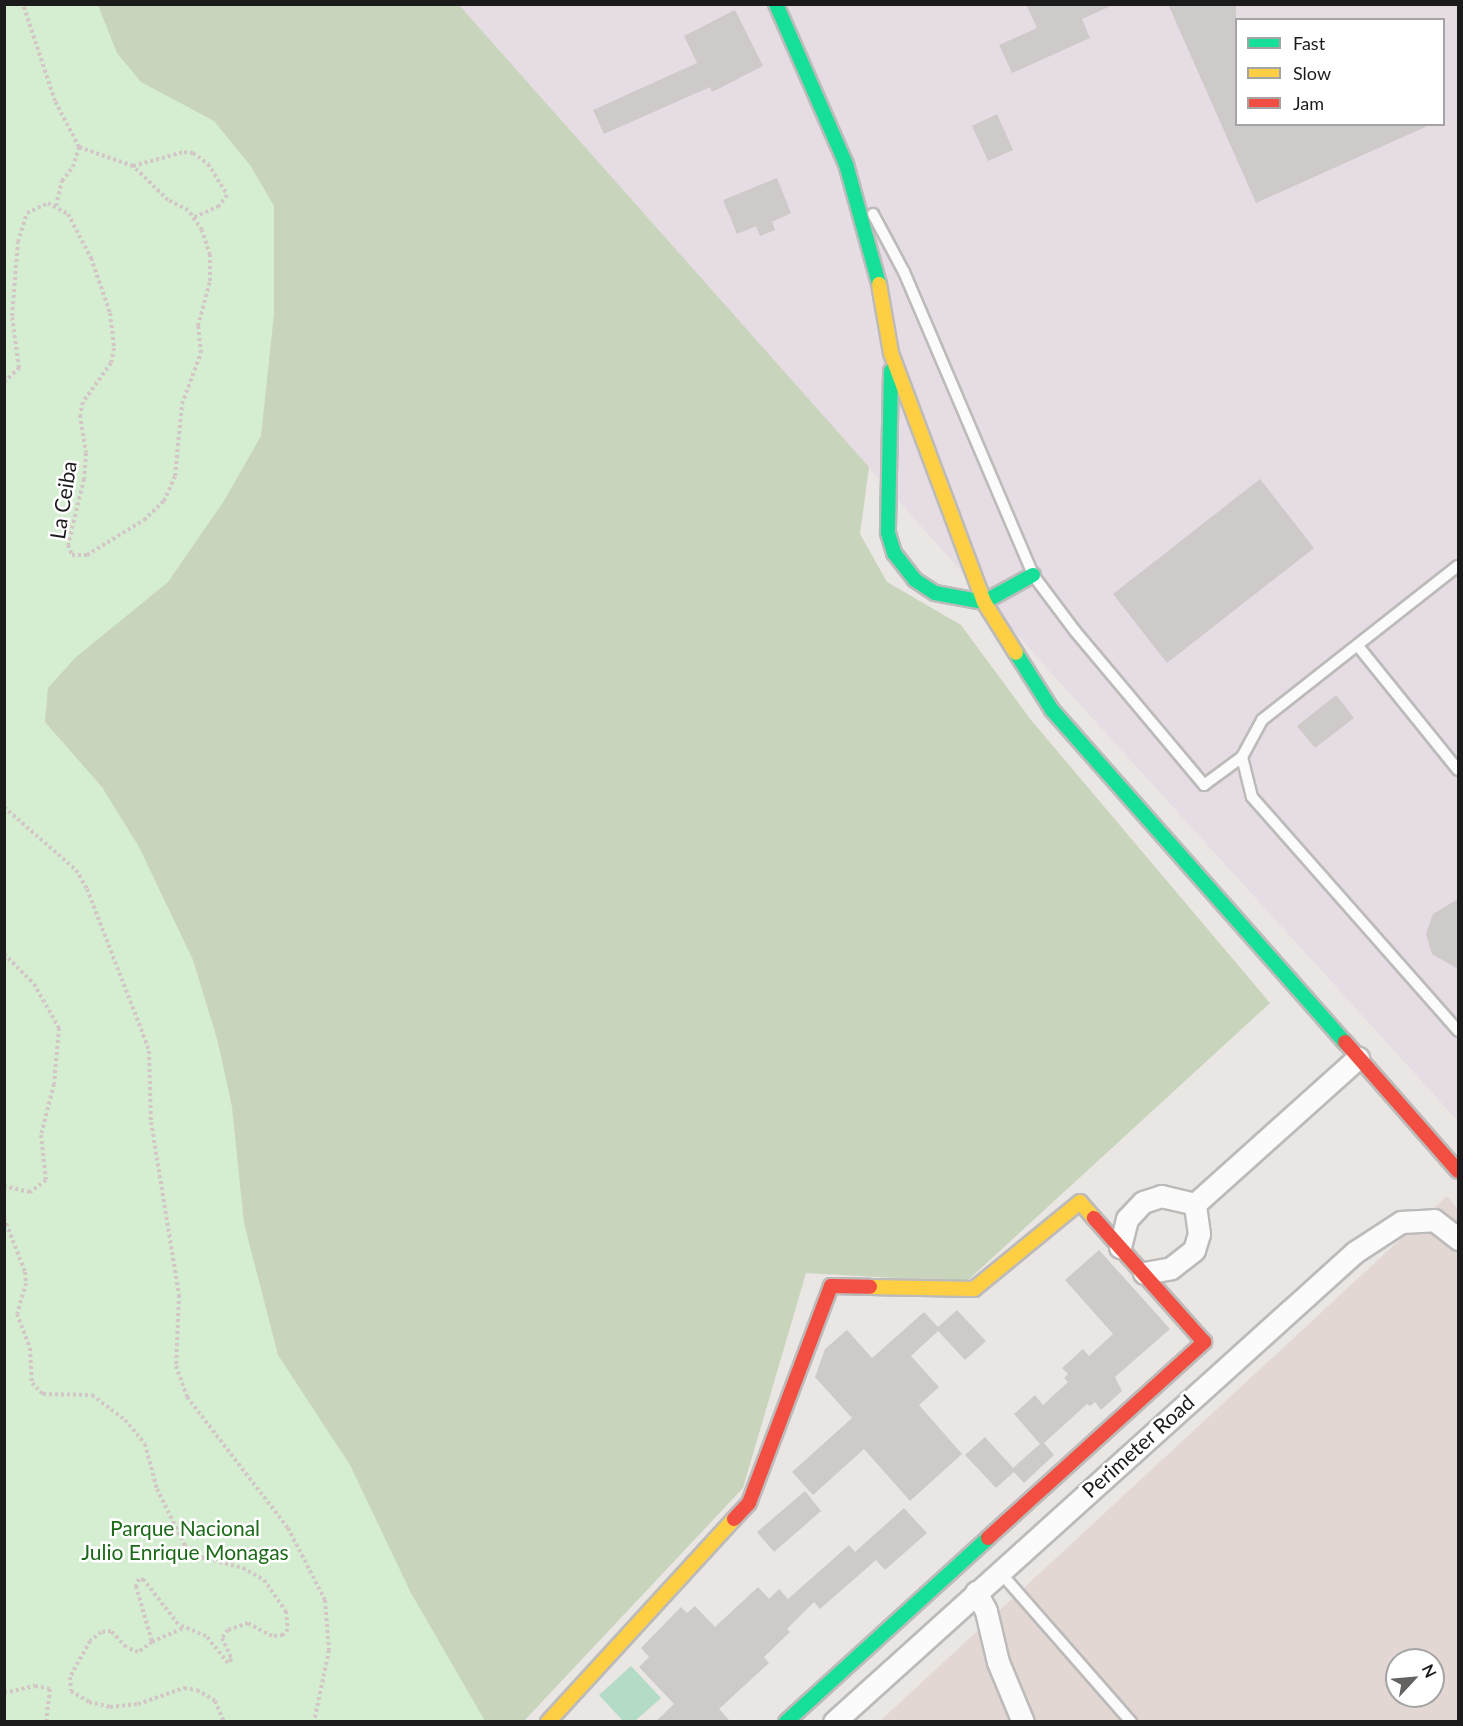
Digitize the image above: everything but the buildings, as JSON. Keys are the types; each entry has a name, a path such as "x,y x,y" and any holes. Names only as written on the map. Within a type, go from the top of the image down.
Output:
{"street":[{"path":"776,4 846,164 878,274 891,353 888,533 894,553 915,580 935,593 984,602 1033,575"},
{"path":"891,353 984,602 1052,710 1458,1171"},
{"path":"1195,1204 1358,1058"},
{"path":"1120,1247 1127,1219 1143,1202 1161,1196 1195,1204"},
{"path":"548,1722 749,1503 831,1286 974,1289 1080,1202 1204,1342 786,1722"},
{"path":"1144,1273 1171,1268 1194,1250 1198,1234 1195,1204"},
{"name":"Perimeter Road","path":"834,1722 1354,1252 1401,1222 1434,1220 1458,1239"},
{"path":"976,1592 987,1611 998,1662 1023,1722"}],"lane":[{"path":"846,164 904,272 1033,575 1074,631 1204,786 1242,757 1262,720 1458,567"},
{"path":"1358,646 1458,770"},
{"path":"1242,757 1252,797 1458,1031"},
{"path":"999,1571 1131,1722"}],"path":[{"path":"23,4 55,101 79,147 133,166 168,200 182,205 194,217 219,206 227,195 208,164 193,153 184,152 133,166"},
{"path":"4,382 19,368 12,316 18,242 27,213 41,203 56,206 62,181 73,167 79,147"},
{"name":"La Ceiba","path":"56,206 68,214 94,266 110,313 114,348 111,363 84,402 80,415 86,453 84,479 68,545 72,555 79,556 144,520 164,501 175,476 182,404 201,353 198,326 210,282 210,255 194,217"},
{"path":"4,807 76,870 87,889 141,1029 148,1051 151,1122 179,1295 176,1366 187,1397 288,1528 325,1600 329,1650 314,1722"},
{"path":"4,954 40,992 59,1028 54,1084 41,1135 46,1180 30,1192 4,1186"},
{"path":"4,1218 25,1272 26,1284 17,1314 30,1348 32,1383 51,1395 68,1392 92,1395 125,1419 145,1444 157,1490 185,1546 196,1556 243,1568 264,1580 281,1601 288,1623 285,1633 278,1636 252,1624 233,1626 222,1638 232,1659 229,1663 206,1636 184,1628 169,1615 144,1580 139,1579 136,1587 152,1642"},
{"path":"184,1628 152,1642 138,1652 126,1647 111,1631 101,1632 90,1641 70,1677 71,1690 88,1702 110,1707 138,1704 183,1688 197,1690 215,1701 224,1722"},
{"path":"4,1693 35,1686 50,1689 51,1700 46,1722"}],"shaded area":[{"path":"459,5 1458,5 1458,1121 1046,667"},
{"path":"1447,1196 1458,1209 1458,1721 879,1722"}],"green space":[{"name":"Parque Nacional Julio Enrique Monagas","path":"5,4 98,5 117,53 141,82 214,121 250,165 274,206 274,314 261,436 224,501 168,582 75,658 48,688 45,722 102,787 139,847 193,960 218,1042 232,1107 244,1223 278,1355 350,1465 411,1593 485,1721 5,1721"},
{"path":"5,5 459,5 869,467 860,534 887,582 961,625 1031,720 1270,1003 966,1282 806,1273 743,1488 524,1721 5,1722"},
{"path":"631,1666 661,1698 635,1721 623,1721 599,1695"}],"traffic: fast":[{"path":"776,4 846,164 879,284"},
{"path":"891,371 888,533 894,553 915,580 935,593 984,602 1033,575"},
{"path":"1016,653 1052,710 1345,1042"},
{"path":"786,1722 988,1538"}],"traffic: slow":[{"path":"879,284 891,353 984,602 1016,653"},
{"path":"870,1287 974,1289 1080,1202 1094,1218"},
{"path":"548,1722 734,1519"}],"traffic: jam":[{"path":"1345,1042 1458,1171"},
{"path":"988,1538 1204,1342 1094,1218"},
{"path":"734,1519 749,1503 831,1286 870,1287"}]}
